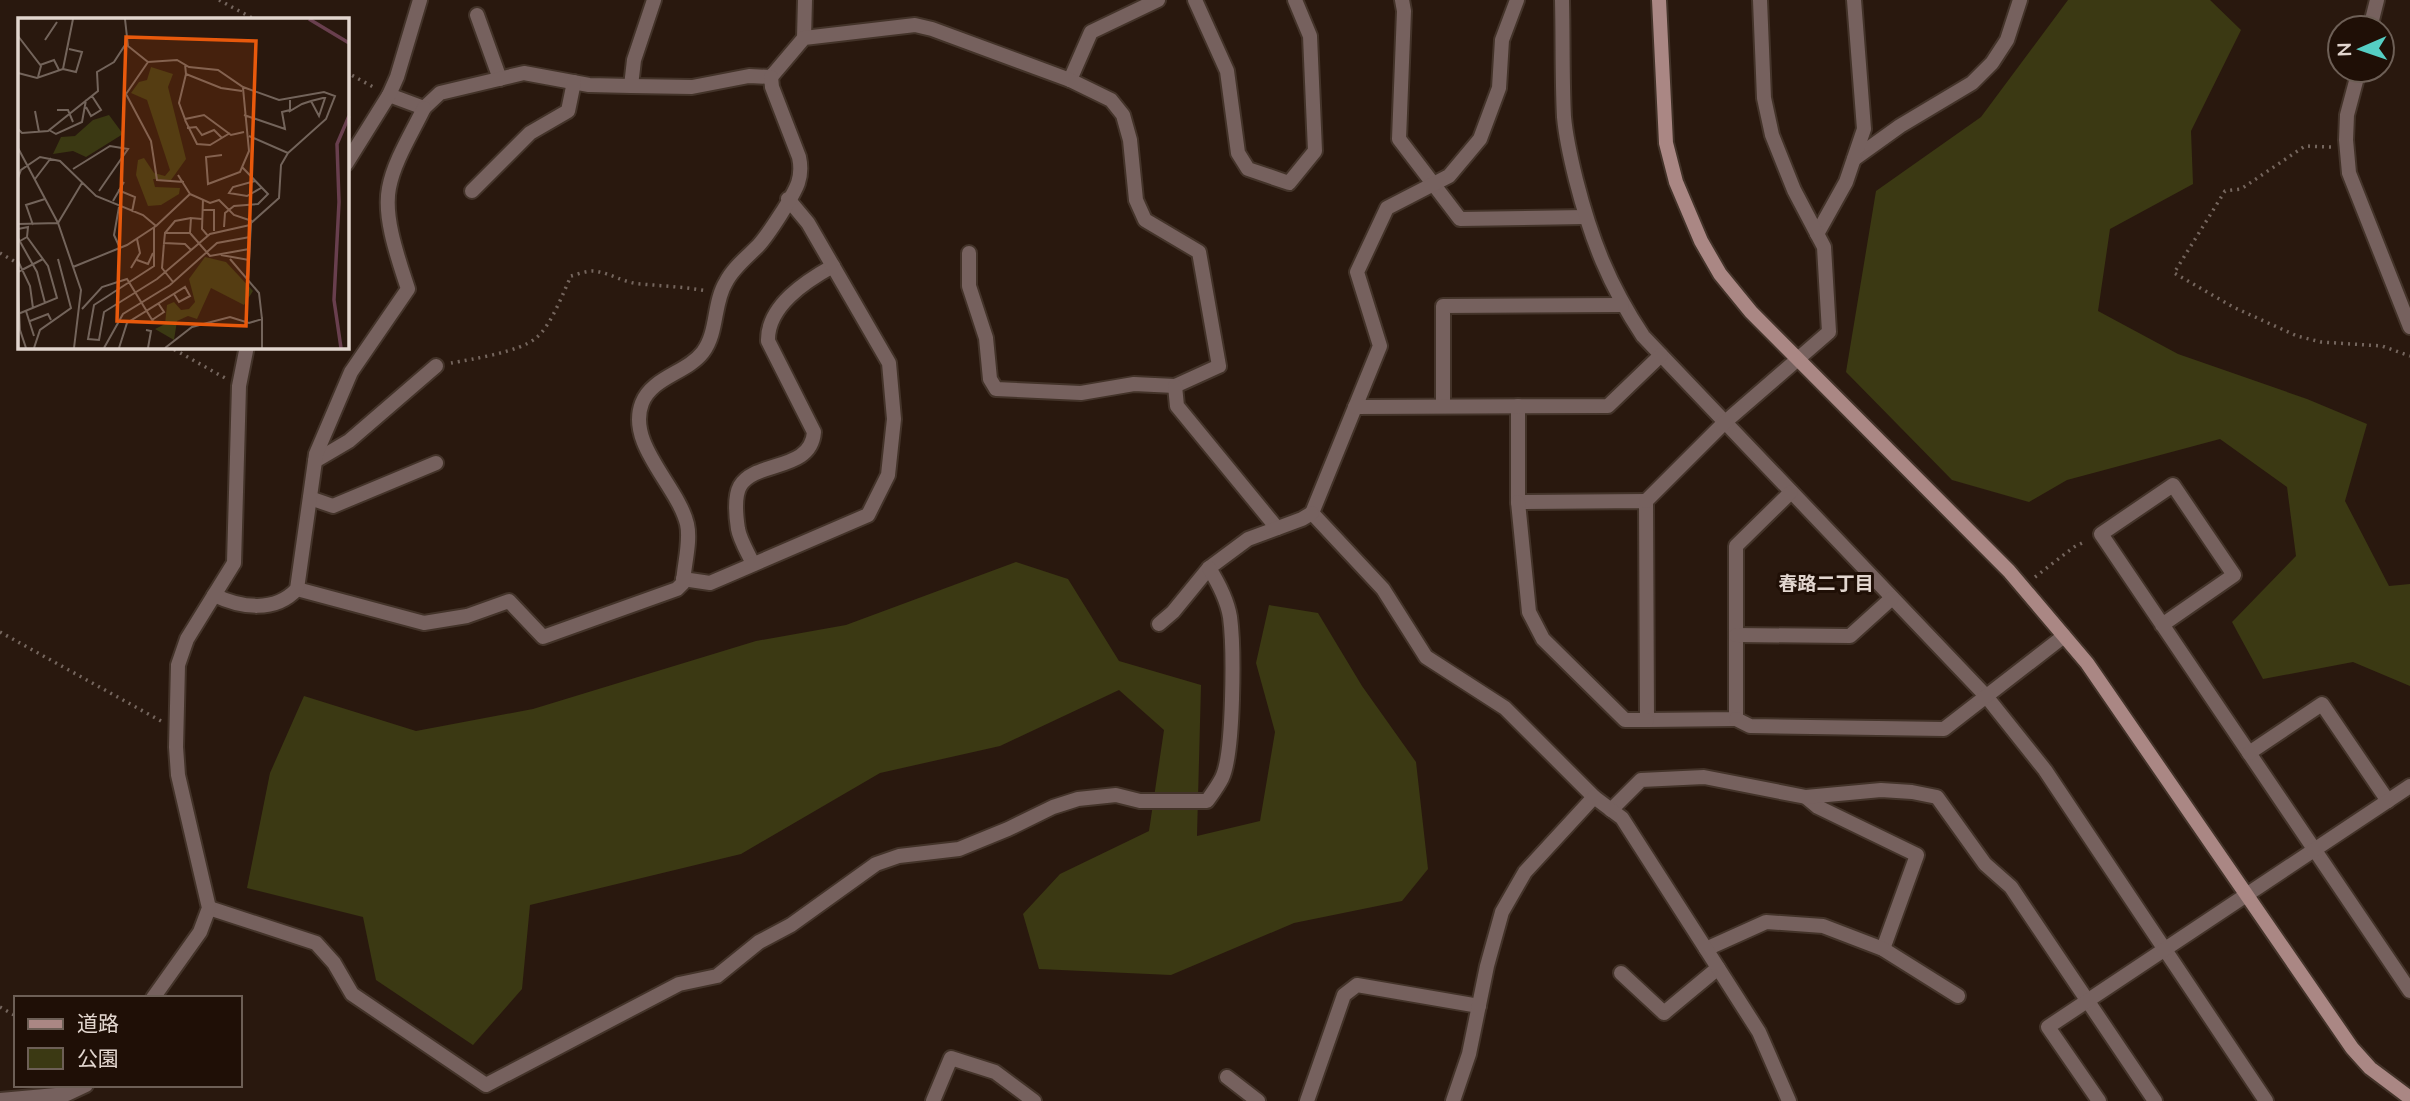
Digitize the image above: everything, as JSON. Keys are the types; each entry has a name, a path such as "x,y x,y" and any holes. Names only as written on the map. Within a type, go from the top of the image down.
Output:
{"street":[{"path":"348,161 382,109 397,77 420,0"},
{"path":"631,86 634,60 654,0"},
{"path":"298,589 424,623 467,616 509,601 543,637 677,589 683,583 688,527 684,513 643,441 638,419 649,390 701,354 709,341 720,293 727,279 761,243 798,184 801,169 799,157 772,87 771,77 804,38 805,0"},
{"path":"1070,80 1091,32 1158,0"},
{"path":"1195,0 1227,71 1238,153 1248,169 1289,183 1315,151 1310,36 1295,0"},
{"path":"1402,0 1404,11 1399,139 1460,219 1584,216"},
{"path":"1158,624 1173,612 1209,568 1248,539 1312,513 1380,346 1357,272 1387,208 1449,176 1480,138 1499,88 1502,40 1517,0"},
{"path":"1562,0 1564,120 1584,216 1622,305 1643,336 1986,696 2045,770 2266,1101"},
{"path":"1659,0 1666,144 1676,182 1701,242 1720,274 1751,312 2023,587 2087,663 2352,1048 2370,1068 2410,1098"},
{"path":"1647,720 1646,501 1724,422 1829,332 1824,247 1794,190 1772,135 1764,98 1760,0"},
{"path":"1817,234 1846,182 1864,129 1854,0"},
{"path":"1854,159 1900,126 1972,83 1992,63 2007,40 2020,0"},
{"path":"478,15 500,79"},
{"path":"804,38 915,25 1070,80 1111,100 1123,115 1130,140 1136,200 1145,220 1199,252 1219,366 1175,386 1134,384 1081,393 996,389 990,379 986,338 969,286 969,253"},
{"path":"214,595 233,604 259,606 290,596 298,589 315,461 351,372 408,289 396,248 388,190 424,108 440,93 524,73 574,82 692,87 749,76 771,77"},
{"path":"472,191 530,133 568,111 574,82"},
{"path":"2355,84 2347,115 2346,148 2349,173 2410,327"},
{"path":"388,95 424,108"},
{"path":"683,579 710,583 868,515 888,475 894,419 889,363 808,223 788,200"},
{"path":"753,564 738,531 736,495 741,483 749,477 805,454 813,445 814,432 768,341 768,328 801,284 833,266"},
{"path":"1443,406 1443,306 1622,305"},
{"path":"154,996 200,932 209,908 178,775 178,665 187,639 234,563 239,386 247,348"},
{"path":"1355,407 1608,405 1661,355"},
{"path":"315,461 349,441 436,366"},
{"path":"1175,386 1177,406 1277,528"},
{"path":"1518,406 1518,502 1529,612 1543,639 1625,720 1737,719 1750,726 1944,729 2064,636"},
{"path":"310,498 333,506 436,463"},
{"path":"2162,625 2234,575 2173,485 2101,534 2162,625 2410,991"},
{"path":"1737,719 1736,546 1791,492"},
{"path":"1518,502 1646,501"},
{"path":"1312,513 1383,589 1426,657 1505,708 1594,797 1622,818 1759,1032 1785,1099"},
{"path":"209,908 316,943 334,962 352,994 486,1085 679,984 717,976 759,942 791,925 876,864 898,856 959,849 1053,807 1078,799 1116,795 1140,802 1207,801 1223,776 1230,730 1232,672 1230,617 1222,589 1209,568"},
{"path":"1736,635 1850,636 1892,598"},
{"path":"2249,753 2322,704 2388,801"},
{"path":"1611,810 1641,780 1704,778 1806,797 1881,790 1937,797 1985,864 2011,887 2155,1101"},
{"path":"2099,1101 2048,1027 2410,786"},
{"path":"1453,1101 1469,1054 1502,912 1525,872 1594,797"},
{"path":"1806,797 1818,807 1917,855 1883,949"},
{"path":"1706,949 1766,922 1823,926 1883,949 1958,996"},
{"path":"1621,973 1664,1013 1718,968"},
{"path":"1307,1101 1343,995 1357,985 1479,1006"},
{"path":"933,1101 951,1058 995,1072 1034,1101"},
{"path":"1227,1077 1258,1101"},
{"path":"0,1100 49,1099 82,1087"}],"path":[{"path":"219,0 252,18"},
{"path":"348,73 388,95"},
{"path":"2346,148 2305,146 2241,189 2225,191 2174,273 2233,307 2297,335 2322,342 2382,345 2410,356"},
{"path":"0,253 18,263"},
{"path":"436,366 481,358 536,338 550,318 571,276 591,271 608,274 620,281 676,285 720,293"},
{"path":"172,348 239,386"},
{"path":"2023,587 2074,547 2101,534"},
{"path":"0,632 176,729"}],"green space":[{"path":"2068,0 2210,0 2241,30 2191,131 2193,184 2110,229 2098,311 2178,354 2307,399 2367,424 2345,501 2389,586 2410,584 2410,686 2353,662 2263,679 2232,622 2296,556 2287,487 2220,439 2067,480 2029,502 1952,480 1846,372 1876,191 1981,117"},
{"path":"1016,562 1068,579 1119,661 1201,685 1197,836 1260,821 1275,732 1256,663 1269,605 1318,613 1362,686 1416,762 1428,869 1402,901 1294,923 1171,975 1039,969 1023,914 1060,874 1149,831 1164,730 1119,690 1000,746 880,773 741,854 530,905 522,989 473,1045 376,980 363,917 247,888 270,773 304,696 416,731 533,709 756,641 846,625"}],"district":[{"name":"春路二丁目","path":"1826,583"}]}
